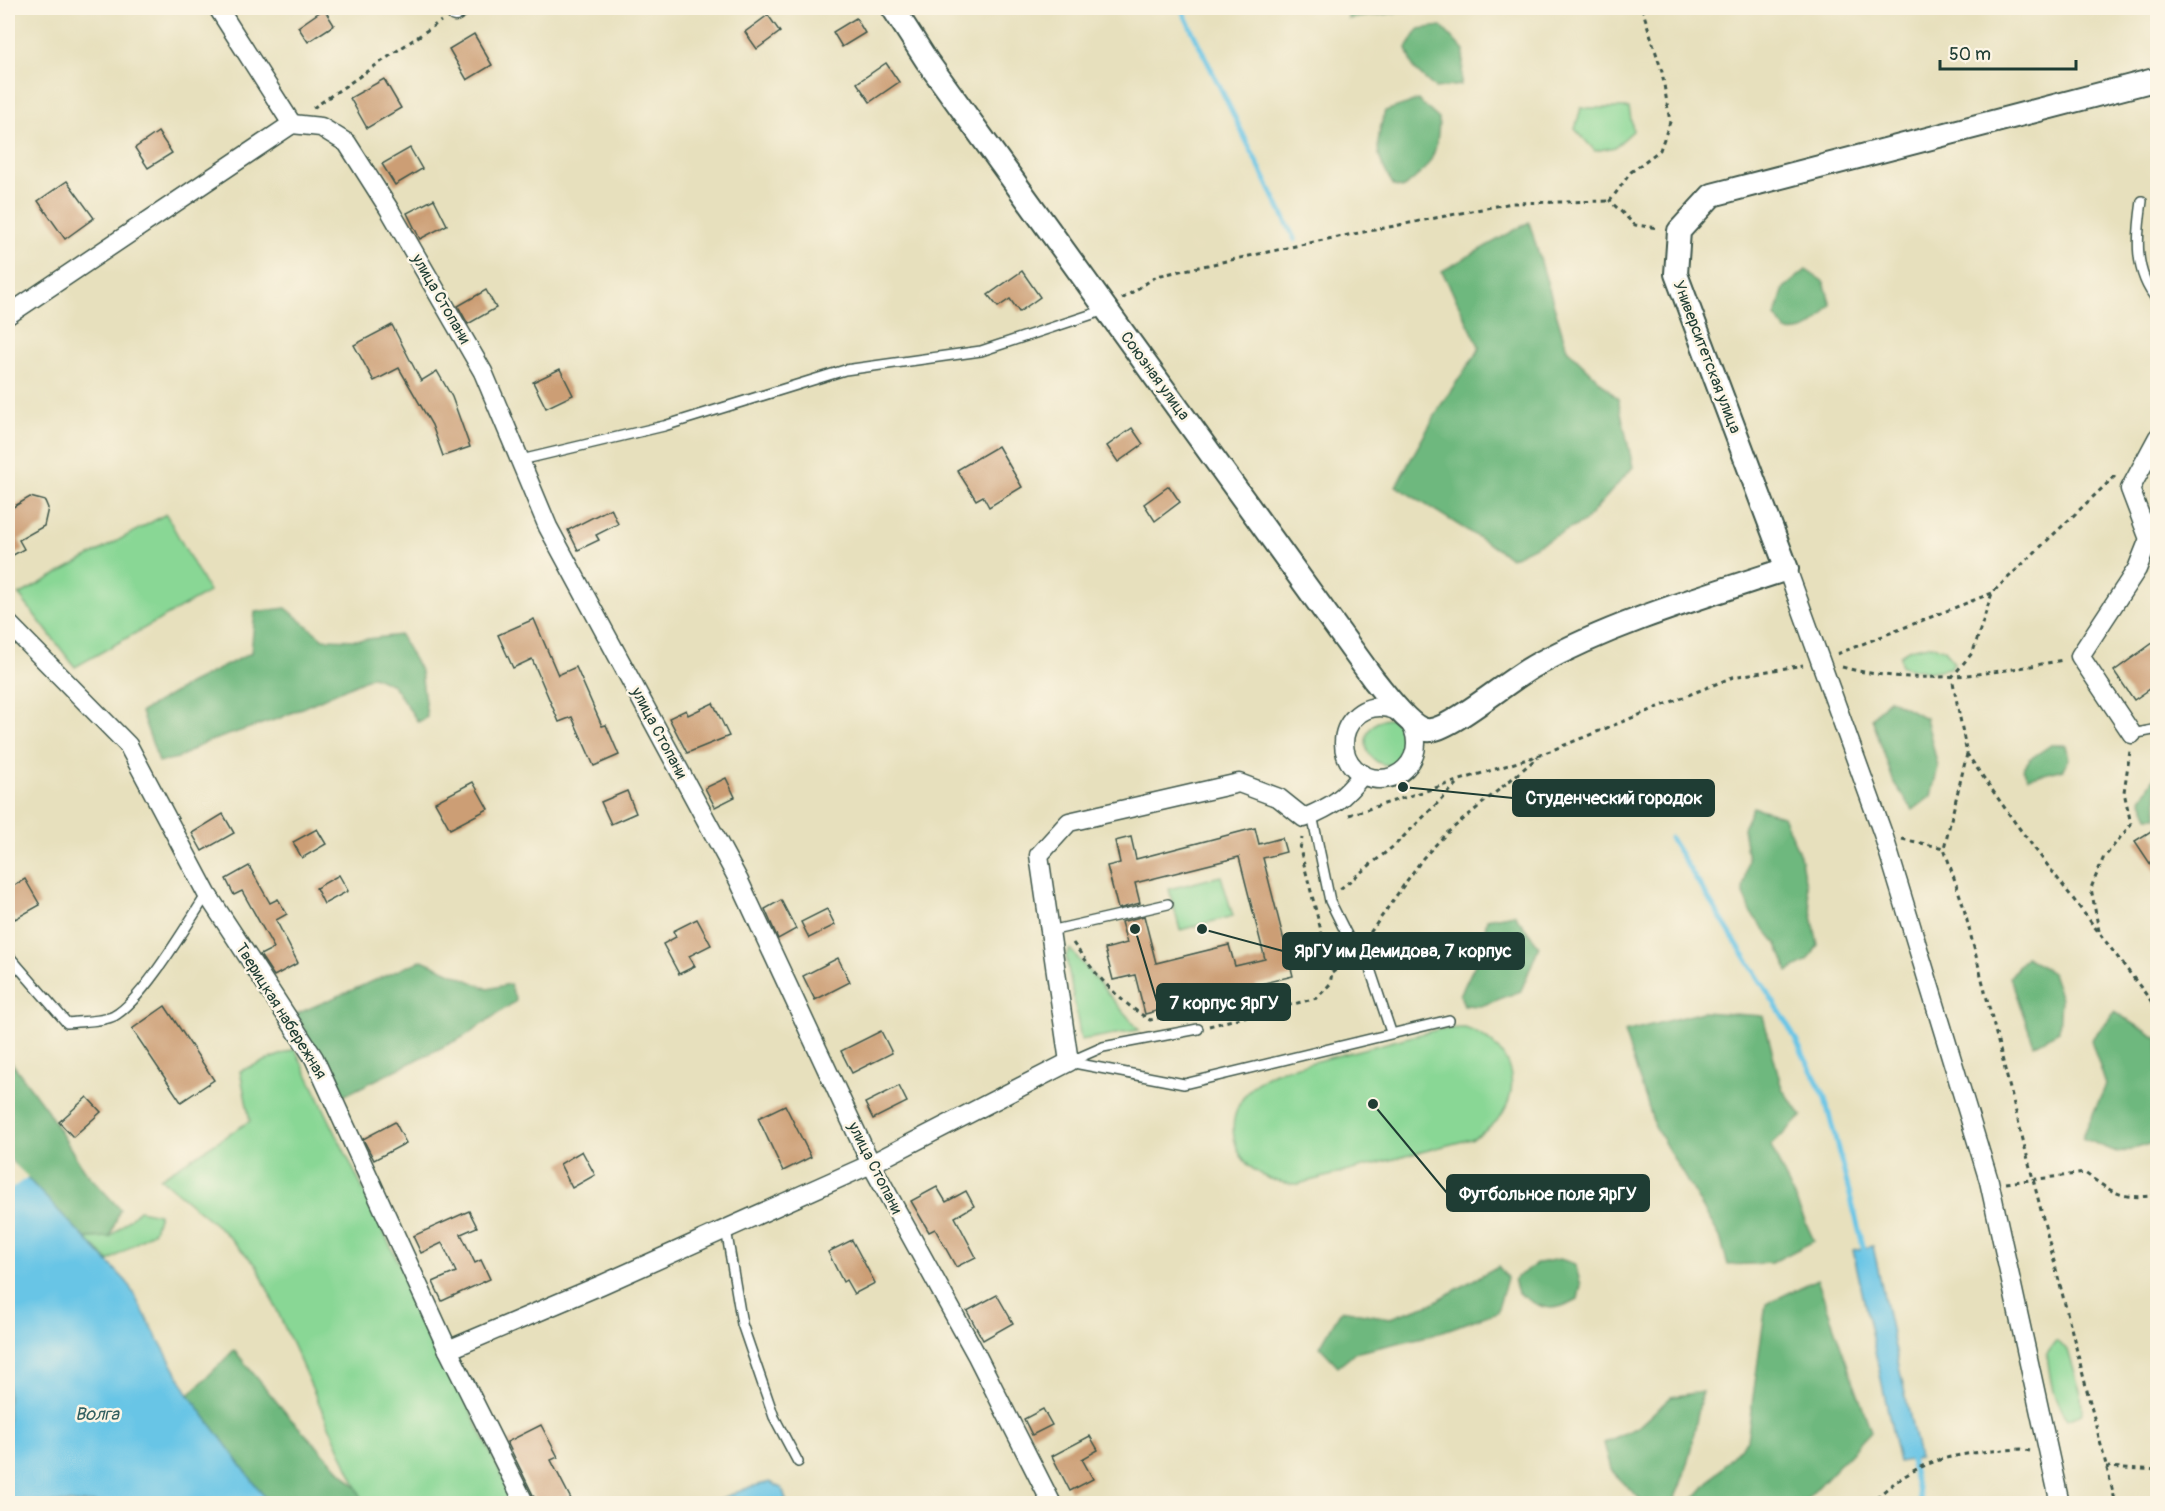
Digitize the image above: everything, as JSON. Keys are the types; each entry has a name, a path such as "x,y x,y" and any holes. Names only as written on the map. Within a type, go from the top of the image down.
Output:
{"street":[{"path":"8,315 292,124 218,8"},
{"name":"Союзная улица","path":"893,8 927,60 1374,680 1403,715 1423,729 1423,738"},
{"path":"1678,231 1712,195 2157,79"},
{"name":"улица Стопани","path":"292,124 321,127 347,144 389,209 483,372 548,527 739,881 871,1164 977,1356 1052,1503"},
{"name":"Университетская улица","path":"1678,231 1676,274 1787,569"},
{"path":"2133,734 2080,656 2137,569 2153,540 2130,489 2157,437"},
{"path":"1403,715 1393,709 1370,708 1359,713 1350,722 1345,733 1344,746 1347,758 1363,774 1374,778 1397,774 1412,758 1423,738 1534,666 1627,622 1787,569 1883,834 1990,1186 2060,1503"},
{"name":"Тверицкая набережная","path":"8,623 128,745 207,894 314,1058 448,1350 525,1503"},
{"path":"448,1350 871,1164 1069,1062 1039,855 1070,822 1239,783 1279,798 1308,817 1342,800 1363,774"}],"lane":[{"path":"2142,201 2136,246 2149,291 2157,301"},
{"path":"521,460 664,426 845,370 981,351 1107,309"},
{"path":"2133,734 2157,729"},
{"path":"1308,817 1330,901 1356,953 1369,966 1391,1032"},
{"path":"8,955 68,1023 113,1016 128,1004 170,952 207,894"},
{"path":"1050,931 1168,904"},
{"path":"1069,1062 1184,1084 1391,1032 1449,1020"},
{"path":"1069,1062 1103,1047 1198,1029"},
{"path":"726,1229 742,1324 774,1417 798,1462"}],"path":[{"path":"1610,201 1630,172 1660,150 1670,122 1662,72 1642,8"},
{"path":"292,124 322,100 458,10"},
{"path":"1107,309 1157,276 1512,203 1610,201 1635,225 1678,231"},
{"path":"1347,815 1459,782 1539,755 1733,677 1820,662 1862,642 1992,593 2121,471"},
{"path":"1952,677 1973,652 1992,593"},
{"path":"1820,662 1873,675 1952,677 1986,675 2080,656"},
{"path":"1952,677 1966,754 1944,848 1963,905 2116,1503"},
{"path":"2099,932 2091,888 2103,859 2131,824 2124,792 2133,734"},
{"path":"1966,754 2157,1010"},
{"path":"1332,973 1356,953 1423,858 1447,833 1539,755"},
{"path":"1330,901 1346,882 1395,844 1459,782"},
{"path":"1198,1029 1317,998 1330,984 1332,973 1300,849 1308,817"},
{"path":"1883,834 1944,848"},
{"path":"1073,943 1096,976 1129,1007 1150,1020 1193,1010"},
{"path":"1990,1186 2031,1178 2085,1173 2106,1188 2130,1199 2157,1195"},
{"path":"1870,1503 1892,1482 1956,1454 2021,1449 2050,1455"},
{"path":"2106,1467 2157,1470"}],"green space":[{"path":"1348,8 1429,8 1348,19"},
{"path":"1441,26 1464,51 1461,85 1435,88 1414,69 1407,48 1419,29"},
{"path":"1418,100 1439,119 1437,142 1426,167 1402,188 1394,186 1383,166 1378,150 1379,133 1385,111"},
{"path":"1581,108 1629,108 1633,131 1615,147 1595,151 1575,129"},
{"path":"1529,222 1567,349 1618,399 1633,467 1584,522 1511,558 1396,486 1441,405 1480,348 1442,271"},
{"path":"1806,270 1824,282 1831,305 1822,317 1807,329 1786,331 1775,316 1784,288"},
{"path":"166,514 209,592 75,667 19,595"},
{"path":"286,608 323,639 359,640 400,635 421,672 427,717 418,722 393,685 373,676 280,718 204,743 178,758 159,762 141,712 189,684 251,653 255,612"},
{"path":"1928,645 1945,649 1954,663 1950,668 1928,672 1901,666 1900,655 1910,649"},
{"path":"1889,699 1926,718 1938,767 1931,796 1913,810 1894,783 1872,718"},
{"path":"1389,719 1405,726 1412,742 1405,758 1389,765 1373,758 1366,742 1373,726"},
{"path":"2051,745 2066,745 2069,759 2064,769 2028,778 2023,769 2030,759"},
{"path":"2156,775 2157,817 2149,817 2141,799"},
{"path":"1753,807 1783,816 1800,855 1818,945 1808,961 1788,972 1777,944 1750,912 1743,890 1748,859 1743,828"},
{"path":"1221,876 1233,916 1180,930 1169,889"},
{"path":"1514,914 1539,946 1521,991 1481,1006 1464,1005 1460,995 1480,954 1487,919"},
{"path":"1070,949 1139,1030 1081,1040 1066,956"},
{"path":"2026,957 2052,973 2061,999 2059,1031 2034,1045 2010,977"},
{"path":"422,960 488,989 510,984 516,1001 463,1037 341,1097 296,1014"},
{"path":"1702,1012 1763,1016 1782,1089 1802,1116 1771,1146 1814,1241 1771,1263 1728,1265 1720,1237 1655,1127 1624,1032"},
{"path":"2115,1012 2158,1039 2157,1142 2119,1153 2082,1138 2106,1085 2091,1040"},
{"path":"1465,1028 1485,1037 1499,1050 1508,1065 1512,1081 1510,1098 1502,1114 1490,1128 1471,1139 1298,1184 1274,1180 1255,1170 1241,1156 1234,1139 1234,1121 1240,1102 1254,1086 1275,1072 1440,1029"},
{"path":"295,1049 515,1503 364,1503 257,1266 223,1231 160,1178 250,1121 240,1071"},
{"path":"12,1063 47,1110 83,1169 120,1209 110,1237 85,1238 8,1158 8,1065"},
{"path":"139,1210 159,1214 154,1231 109,1261 85,1238 110,1237"},
{"path":"1560,1259 1575,1264 1581,1285 1578,1299 1561,1307 1547,1308 1518,1293 1514,1279 1538,1263"},
{"path":"1498,1266 1507,1278 1497,1312 1432,1335 1354,1353 1338,1366 1320,1347 1341,1310 1390,1318 1431,1304"},
{"path":"1817,1279 1871,1431 1803,1503 1690,1503 1747,1440 1766,1304"},
{"path":"2056,1341 2068,1350 2081,1394 2082,1413 2067,1419 2058,1404 2049,1372 2047,1354"},
{"path":"234,1350 290,1418 357,1488 364,1503 269,1503 189,1395"},
{"path":"1702,1392 1687,1463 1672,1503 1644,1503 1611,1470 1604,1443 1638,1427 1671,1397"}],"water":[{"name":"Волга","path":"8,1158 127,1282 189,1395 269,1503 8,1503"},
{"path":"1873,1246 1919,1458 1899,1462 1853,1250"},
{"path":"770,1482 782,1488 787,1503 710,1503 750,1487"}],"pier":[{"path":"8,1158 28,1177 8,1191"}],"building":[{"path":"324,9 334,25 308,42 298,27"},
{"path":"768,15 780,32 757,49 745,32"},
{"path":"856,18 865,33 842,47 833,32"},
{"path":"474,34 492,65 467,80 449,49"},
{"path":"886,63 899,82 870,102 857,83"},
{"path":"384,79 401,108 367,128 350,98"},
{"path":"158,132 172,153 148,168 135,148"},
{"path":"410,148 422,169 395,185 382,164"},
{"path":"67,181 94,218 65,239 38,201"},
{"path":"434,199 447,225 420,239 407,213"},
{"path":"1022,271 1040,297 1019,312 1010,299 998,307 988,295"},
{"path":"486,290 496,308 468,324 458,306"},
{"path":"392,325 421,381 437,371 452,397 470,447 443,456 432,425 399,368 374,381 354,345"},
{"path":"560,369 573,395 546,408 533,382"},
{"path":"1132,428 1143,444 1118,462 1107,446"},
{"path":"998,446 1022,487 989,507 983,496 976,500 957,470"},
{"path":"1169,486 1180,502 1155,521 1144,504"},
{"path":"30,497 45,501 48,508 44,526 19,540 24,549 8,558 8,510"},
{"path":"611,508 618,524 596,535 599,540 578,550 568,530"},
{"path":"534,619 558,675 576,667 602,726 606,725 619,755 594,766 572,717 559,722 532,659 513,668 498,635"},
{"path":"2157,640 2157,684 2134,700 2114,671"},
{"path":"713,703 729,736 687,753 669,718 686,710 688,715"},
{"path":"726,778 735,797 715,807 705,788"},
{"path":"473,782 488,809 450,829 435,802"},
{"path":"627,791 636,813 611,824 601,802"},
{"path":"223,814 234,833 202,851 192,833"},
{"path":"1255,828 1259,844 1282,838 1286,852 1263,858 1293,976 1256,985 1261,1007 1231,1015 1225,993 1145,1014 1135,975 1113,980 1105,949 1127,943 1121,922 1144,916 1156,963 1229,945 1235,966 1265,959 1239,857 1135,883 1140,903 1118,909 1107,866 1120,863 1115,841 1131,837 1136,859"},
{"path":"317,829 326,844 302,858 293,842"},
{"path":"2151,831 2157,841 2157,874 2135,841"},
{"path":"249,866 270,903 278,899 287,914 276,920 298,963 274,976 260,955 274,948 242,891 234,895 226,879"},
{"path":"339,875 348,891 324,904 316,888"},
{"path":"25,879 40,905 15,919 8,906 8,889"},
{"path":"781,900 796,929 778,939 765,909"},
{"path":"827,909 835,925 809,938 801,922"},
{"path":"697,919 711,945 689,956 695,966 679,974 663,944 676,937 673,931"},
{"path":"838,958 850,982 815,1000 803,976"},
{"path":"165,1006 214,1080 181,1102 132,1029"},
{"path":"881,1031 892,1053 852,1073 841,1051"},
{"path":"899,1086 907,1102 873,1119 865,1103"},
{"path":"87,1097 101,1112 73,1137 59,1122"},
{"path":"785,1105 811,1157 783,1171 758,1118"},
{"path":"395,1122 406,1143 374,1160 363,1139"},
{"path":"582,1151 595,1175 572,1188 560,1164"},
{"path":"937,1187 946,1202 966,1191 974,1206 955,1217 976,1257 956,1267 935,1229 929,1232 911,1201"},
{"path":"469,1211 477,1227 461,1234 475,1263 481,1260 490,1279 442,1301 433,1282 456,1272 442,1243 421,1253 413,1236"},
{"path":"852,1240 875,1283 854,1294 846,1280 843,1282 828,1252"},
{"path":"997,1295 1013,1323 983,1340 967,1311"},
{"path":"1043,1409 1052,1425 1032,1435 1024,1419"},
{"path":"541,1425 558,1457 551,1460 573,1503 537,1503 507,1442"},
{"path":"1090,1436 1098,1450 1082,1459 1093,1479 1070,1491 1052,1456"}],"waterway":[{"path":"1181,8 1295,240"},
{"path":"1670,838 1787,1023 1824,1095 1865,1253"},
{"path":"1909,1453 1921,1504"}],"place":[{"name":"Студенческий городок","path":"1403,787"},
{"name":"7 корпус ЯрГУ","path":"1135,929"},
{"name":"ЯрГУ им Демидова, 7 корпус","path":"1202,929"},
{"name":"Футбольное поле ЯрГУ","path":"1373,1104"}]}
